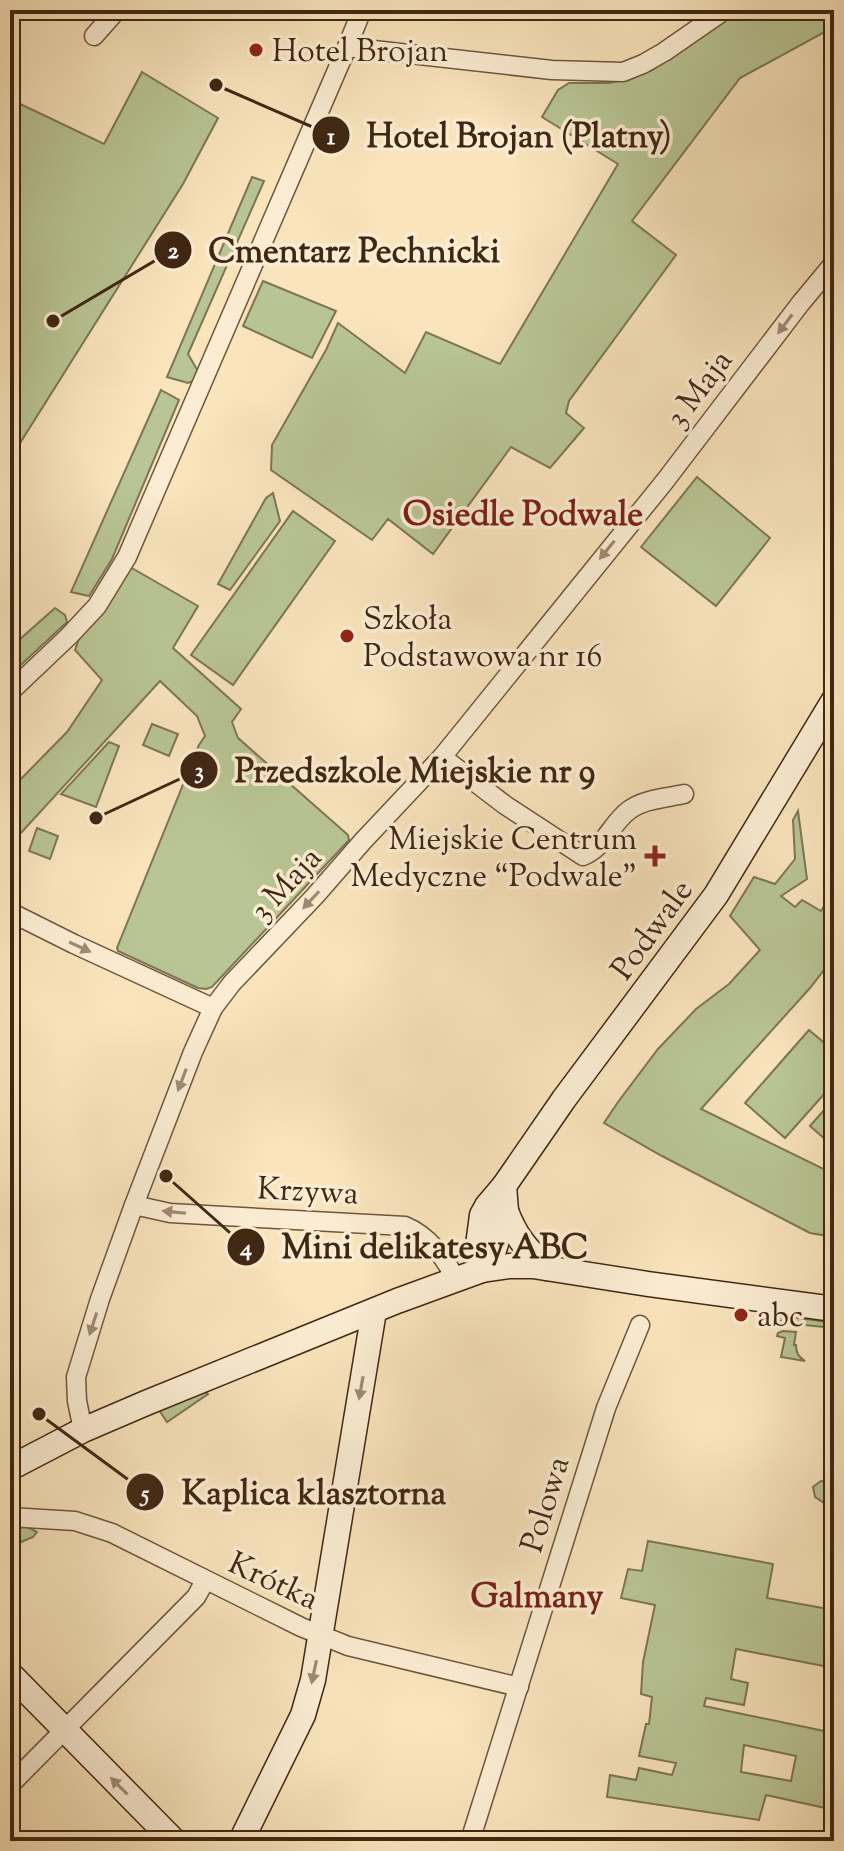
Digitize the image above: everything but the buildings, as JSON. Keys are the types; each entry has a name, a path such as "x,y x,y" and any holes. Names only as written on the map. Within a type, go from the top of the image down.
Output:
{"street":[{"path":"94,36 117,10"},
{"path":"10,692 97,606 127,557 362,10"},
{"path":"347,47 552,70 623,72 664,52 719,14"},
{"name":"3 Maja","path":"83,1430 76,1377 100,1299 193,1052 213,1008 232,983 442,757 665,481 834,263"},
{"name":"Podwale","path":"482,1270 477,1253 482,1215 487,1206 716,895 834,700"},
{"path":"442,757 505,805 583,856 594,852 630,809 684,794"},
{"path":"10,912 213,1008"},
{"path":"504,1186 506,1211 512,1226 522,1245 547,1268"},
{"name":"Krzywa","path":"134,1205 170,1213 405,1226 423,1236 450,1267 455,1279"},
{"path":"482,1270 494,1250 506,1211"},
{"path":"10,1468 83,1430 146,1403 482,1270 520,1265 834,1309"},
{"path":"241,1841 303,1715 313,1680 374,1311"},
{"name":"Polowa","path":"470,1841 606,1408 640,1325"},
{"name":"Krótka","path":"10,1517 92,1525 348,1646 519,1687"},
{"path":"10,1785 196,1597 205,1581"},
{"path":"10,1674 174,1841"}],"green space":[{"path":"740,10 834,10 834,27 740,78 632,221 676,255 569,401 566,413 584,428 550,468 511,447 433,554 388,519 372,540 271,470 272,445 338,323 405,373 426,332 500,364 618,164 542,117 558,90 569,83 609,83 652,70"},
{"path":"142,72 218,118 183,184 10,459 10,99 104,144"},
{"path":"252,177 264,181 188,354 199,373 196,380 188,383 167,377"},
{"path":"263,281 336,311 312,358 243,326"},
{"path":"161,390 179,400 112,559 89,596 71,592"},
{"path":"697,477 770,538 716,606 641,547"},
{"path":"273,493 280,521 230,590 218,584 266,498"},
{"path":"293,511 335,541 233,685 191,655"},
{"path":"123,563 198,606 173,648 241,709 232,722 238,738 348,835 349,840 212,987 206,989 198,988 117,948 205,736 197,716 160,681 10,845 10,790 67,732 102,680 75,650 82,630"},
{"path":"55,608 65,615 67,622 10,675 10,648"},
{"path":"152,724 178,734 169,756 143,745"},
{"path":"109,742 119,746 96,807 61,794"},
{"path":"798,811 807,879 781,896 795,907 802,900 821,911 834,890 834,957 701,1109 834,1174 834,1237 810,1233 604,1123 658,1049 696,1009 729,984 760,950 730,916 754,877 775,884 795,859 793,820"},
{"path":"37,828 58,836 50,859 29,851"},
{"path":"809,1030 834,1051 834,1083 785,1138 745,1103"},
{"path":"834,1101 834,1147 810,1126"},
{"path":"778,1315 834,1323 834,1328 784,1323"},
{"path":"783,1331 796,1332 794,1345 805,1361 781,1357 785,1338 777,1336"},
{"path":"208,1394 167,1422 159,1410 182,1399"},
{"path":"821,1481 834,1483 834,1505 815,1497 813,1487"},
{"path":"24,1525 37,1532 14,1545 12,1535"},
{"path":"648,1541 773,1564 767,1598 834,1610 834,1668 736,1649 731,1679 748,1683 744,1705 706,1698 704,1706 834,1733 834,1810 766,1795 759,1820 607,1797 610,1775 636,1780 639,1768 672,1775 676,1763 639,1756 646,1724 649,1724 652,1697 641,1694 643,1662 655,1605 621,1598 628,1569 642,1571","holes":["744,1745 796,1756 791,1781 741,1772"]}],"place":[{"name":"Hotel Brojan","path":"256,50"},
{"name":"Hotel Brojan (Platny)","path":"216,85"},
{"name":"Cmentarz Pechnicki","path":"53,321"},
{"name":"Szkoła Podstawowa nr 16","path":"347,636"},
{"name":"Przedszkole Miejskie nr 9","path":"96,818"},
{"name":"Miejskie Centrum Medyczne “Podwale”","path":"655,856"},
{"name":"Mini delikatesy ABC","path":"166,1176"},
{"name":"abc","path":"741,1315"},
{"name":"Kaplica klasztorna","path":"39,1414"}],"district":[{"name":"Osiedle Podwale","path":"523,513"},
{"name":"Galmany","path":"537,1595"}]}
